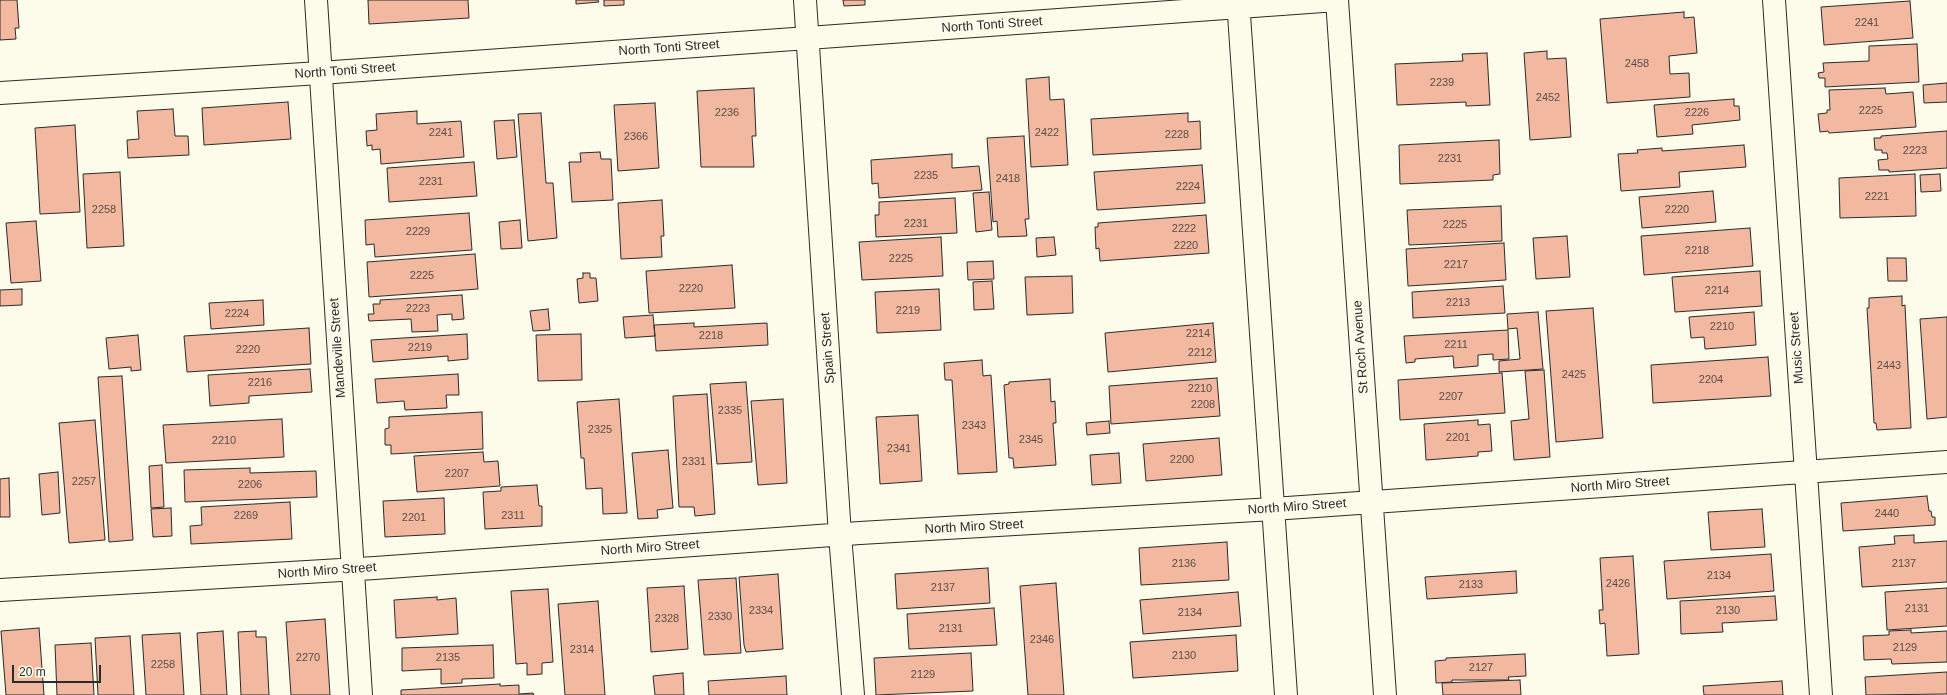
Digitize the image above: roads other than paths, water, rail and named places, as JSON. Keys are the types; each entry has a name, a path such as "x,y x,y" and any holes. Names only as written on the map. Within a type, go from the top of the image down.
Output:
{"street":[{"name":"Mandeville Street","path":"316,0 361,695"},
{"name":"Spain Street","path":"805,0 840,535 853,695"},
{"name":"North Tonti Street","path":"0,93 320,73 808,38 1239,4 1337,0"},
{"name":"St Roch Avenue","path":"1337,0 1385,695"},
{"name":"Music Street","path":"1774,0 1821,695"},
{"path":"1239,4 1286,695"},
{"name":"North Miro Street","path":"0,590 352,569 840,535 1273,509 1947,462"}]}
